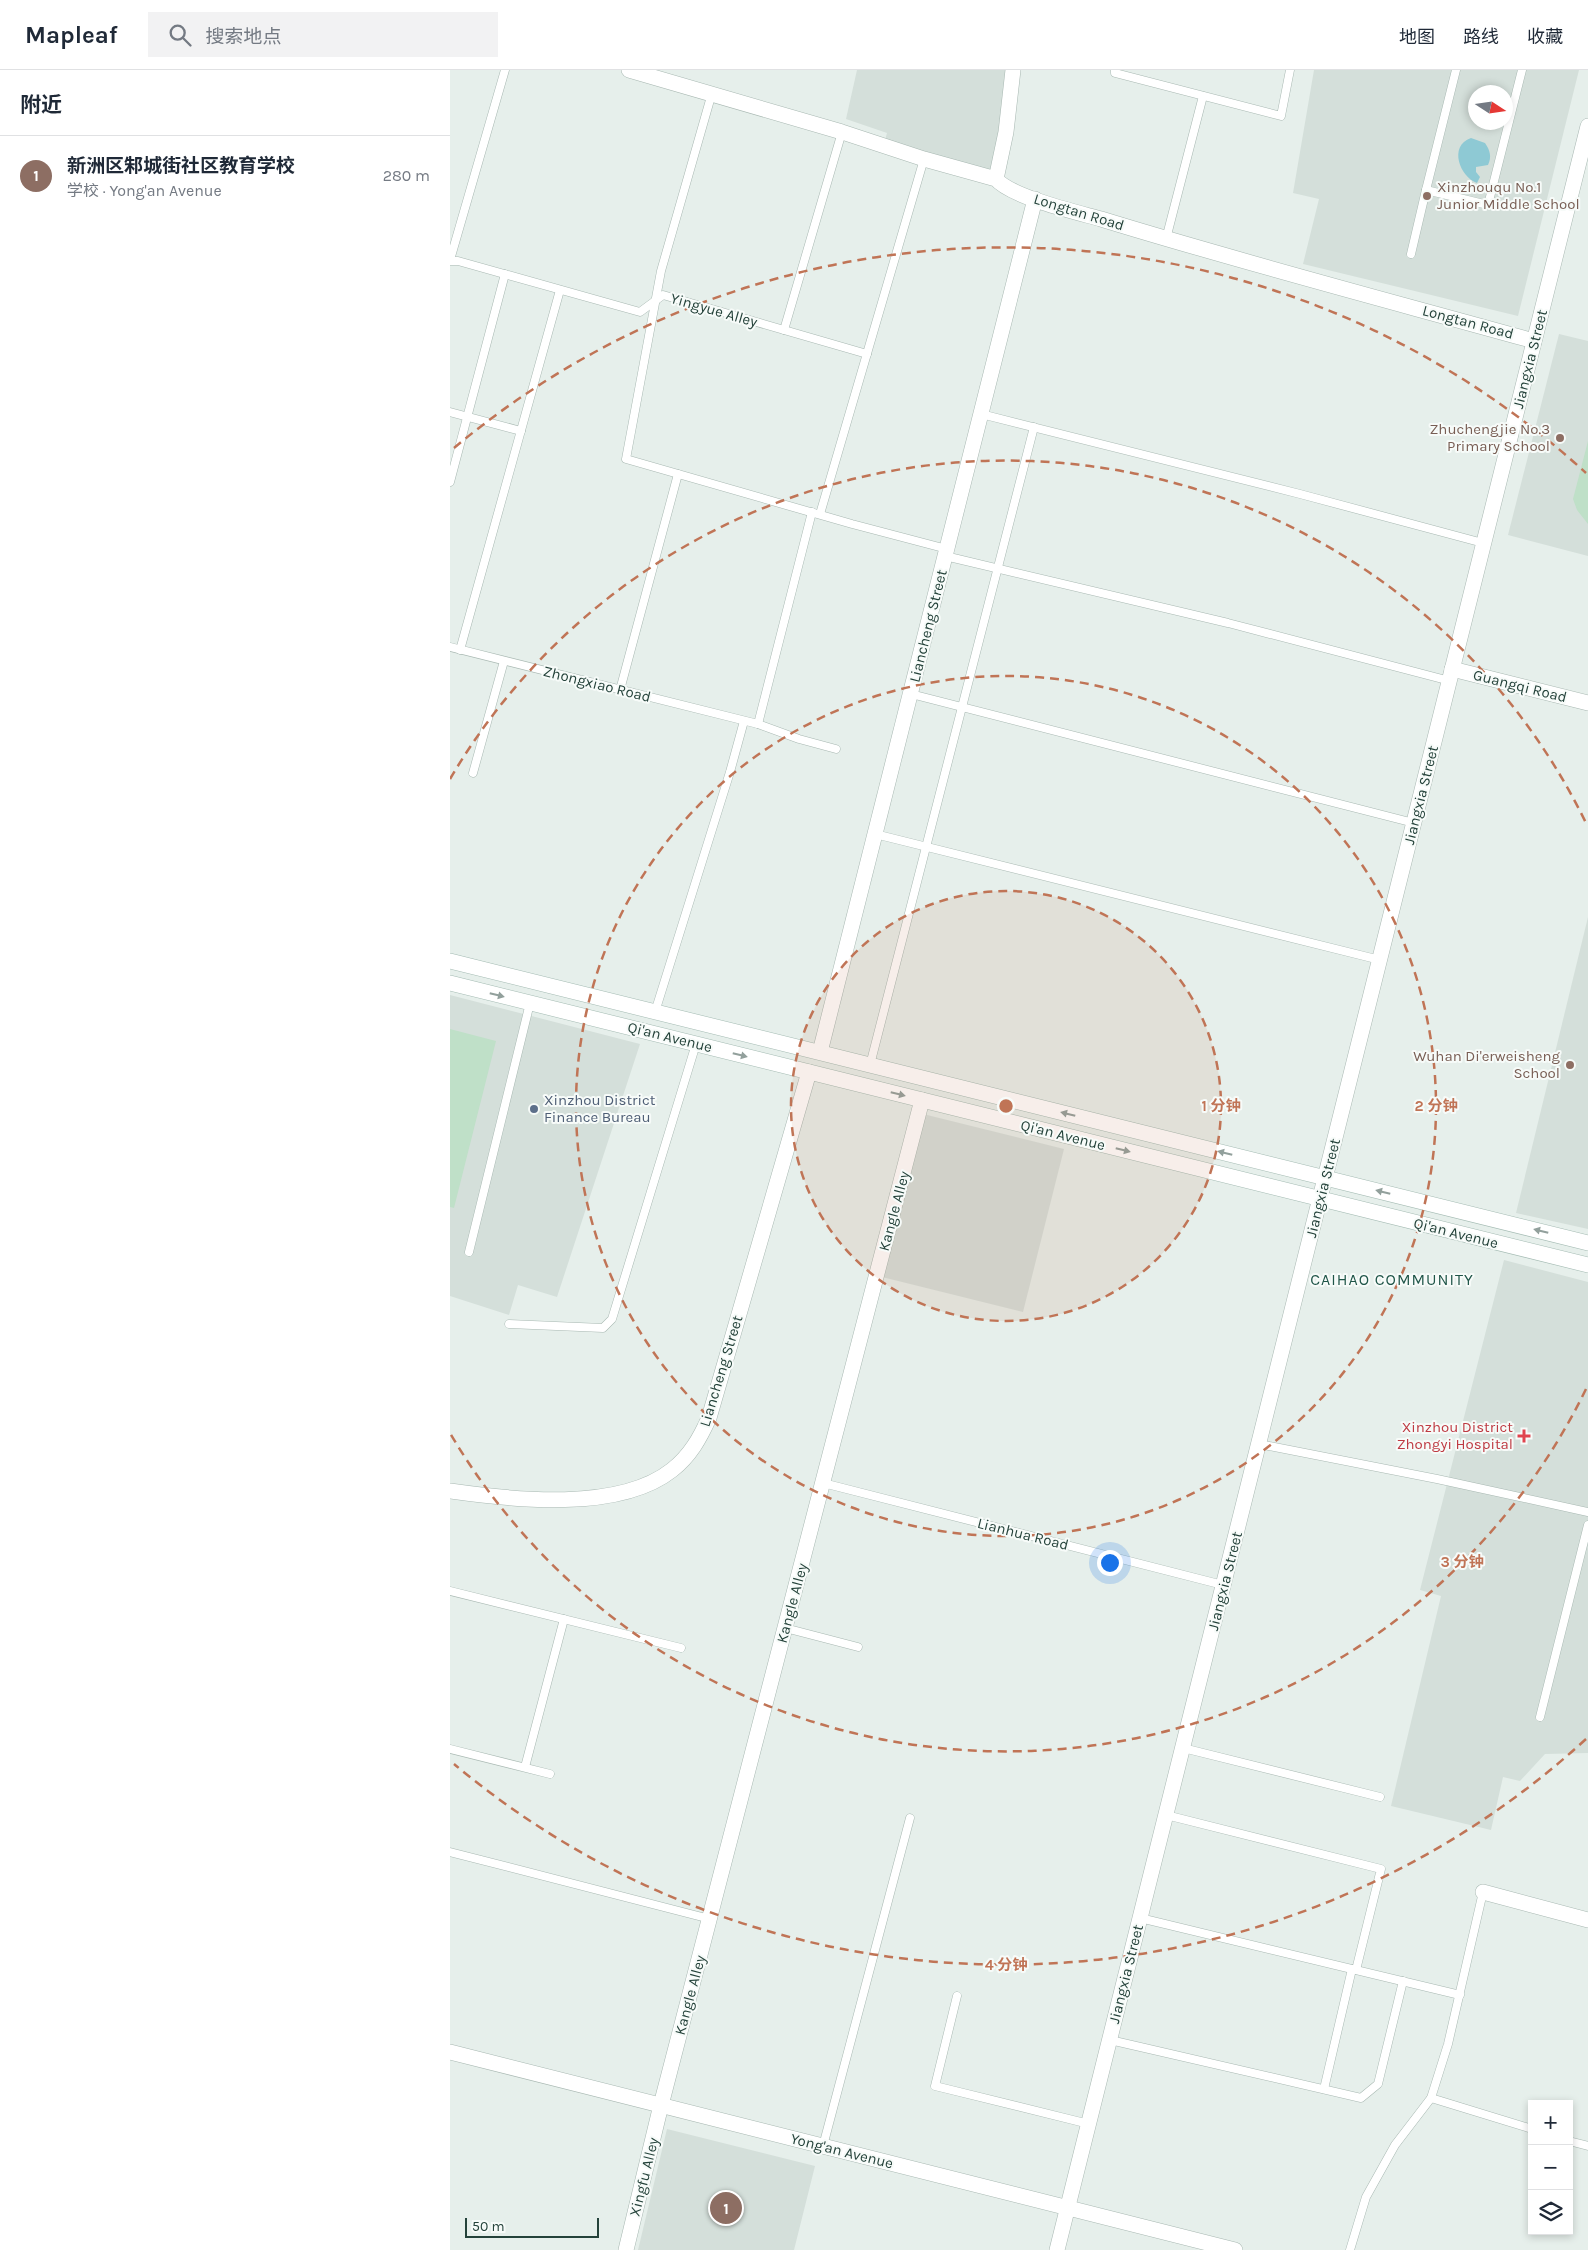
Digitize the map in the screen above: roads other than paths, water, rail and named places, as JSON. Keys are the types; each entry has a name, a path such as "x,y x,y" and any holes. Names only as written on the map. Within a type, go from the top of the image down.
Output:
{"street":[{"name":"Longtan Road","path":"629,70 648,72 924,159 996,179 1002,186 1035,199 1166,239 1534,341"},
{"path":"996,179 1006,132 1013,70"},
{"name":"Jiangxia Street","path":"1057,2250 1588,126"},
{"name":"Liancheng Street","path":"820,1052 1035,199"},
{"name":"Guangqi Road","path":"1451,675 1588,703"},
{"name":"Qi'an Avenue","path":"450,961 1588,1243"},
{"name":"Qi'an Avenue","path":"450,983 1588,1266"},
{"name":"Liancheng Street","path":"450,1492 516,1499 554,1499 606,1495 633,1491 647,1486 672,1470 683,1460 702,1433 709,1418 809,1072"},
{"name":"Kangle Alley","path":"661,2105 922,1100"},
{"path":"1483,1892 1588,1920"},
{"name":"Yong'an Avenue","path":"450,2052 1234,2250"},
{"name":"Xingfu Alley","path":"626,2250 661,2105"}],"lane":[{"path":"450,261 504,70"},
{"path":"1115,70 1115,73 1280,116 1290,70"},
{"path":"1411,254 1456,70"},
{"path":"1426,190 1488,205 1522,70"},
{"path":"712,93 661,271 626,459 816,513 998,569 1451,675"},
{"path":"1166,239 1203,96"},
{"path":"784,330 842,132"},
{"path":"758,724 816,513 867,354 924,159"},
{"name":"Yingyue Alley","path":"450,261 458,261 640,312 664,295 867,354"},
{"path":"450,482 505,274"},
{"path":"460,650 560,290"},
{"path":"450,412 521,431"},
{"path":"981,414 1300,494 1483,543"},
{"path":"870,1065 1034,427"},
{"path":"620,690 678,474"},
{"name":"Zhongxiao Road","path":"450,647 758,724 799,739 836,749"},
{"path":"473,773 504,661"},
{"path":"910,694 1414,823"},
{"path":"654,1012 730,772 744,721"},
{"path":"875,834 1380,960"},
{"path":"468,1252 530,1003"},
{"path":"509,1324 603,1328 612,1319 696,1044"},
{"path":"1259,1444 1437,1478 1588,1512"},
{"name":"Lianhua Road","path":"823,1482 1224,1586"},
{"path":"1540,1717 1588,1525"},
{"path":"450,1592 681,1648"},
{"path":"526,1768 564,1619"},
{"path":"785,1628 858,1647"},
{"path":"1183,1748 1380,1797"},
{"path":"450,1749 550,1774"},
{"path":"1166,1815 1382,1869 1324,2089"},
{"path":"823,2146 910,1818"},
{"path":"450,1852 710,1918"},
{"path":"1350,2250 1366,2197 1395,2145 1431,2098 1460,1995 1483,1892"},
{"path":"1140,1918 1460,1995"},
{"path":"1110,2040 1361,2098 1378,2084 1403,1981"},
{"path":"957,1996 934,2086 1089,2124"},
{"path":"1431,2098 1528,2128"},
{"path":"1573,2142 1588,2146"}],"water":[{"path":"1471,138 1485,143 1490,154 1488,165 1476,167 1476,172 1480,177 1477,183 1466,175 1459,161 1458,154 1464,142"}],"place":[{"name":"Xinzhouqu No.1 Junior Middle School","path":"1427,196"},
{"name":"Zhuchengjie No.3 Primary School","path":"1560,438"},
{"name":"Wuhan Di'erweisheng School","path":"1570,1065"},
{"name":"Xinzhou District Finance Bureau","path":"534,1109"},
{"name":"Xinzhou District Zhongyi Hospital","path":"1524,1436"},
{"name":"新洲区邾城街社区教育学校","path":"726,2208"}],"district":[{"name":"CAIHAO COMMUNITY","path":"1392,1279"}]}
